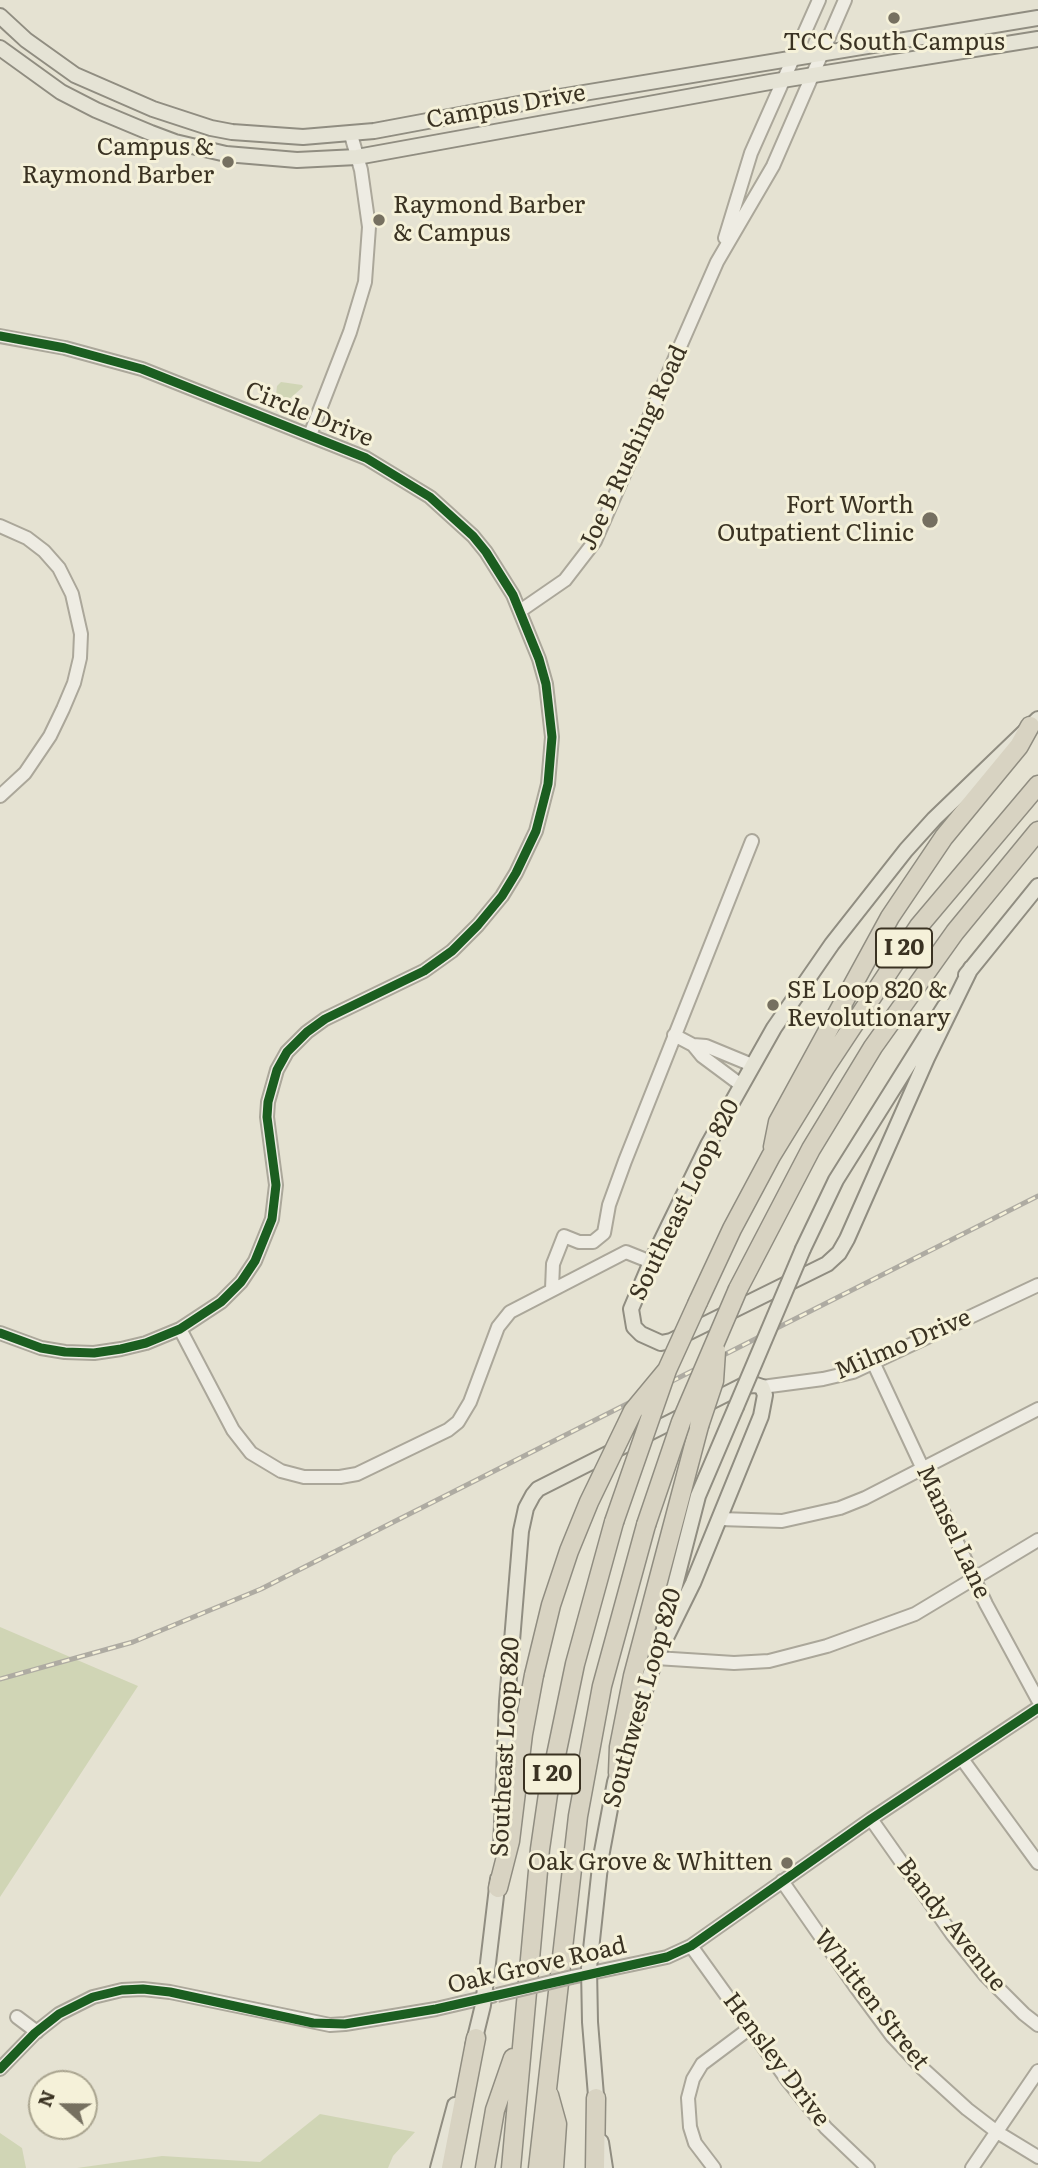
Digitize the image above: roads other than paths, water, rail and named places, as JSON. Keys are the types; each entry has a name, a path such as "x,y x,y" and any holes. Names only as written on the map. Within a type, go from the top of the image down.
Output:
{"highway":[{"path":"771,1156 778,1122 890,917 944,837 1019,747 1034,722"},
{"name":"I 20","path":"510,2168 540,1849 553,1765 575,1664 614,1522 667,1370 732,1229 771,1156 825,1068 919,926 1038,785"},
{"name":"I 20","path":"538,2168 570,1875 586,1769 611,1647 646,1525 681,1422 738,1289 811,1149 873,1047 955,932 1038,831"},
{"path":"618,1773 619,1747 633,1676 699,1426 714,1381 717,1335"},
{"path":"498,1888 510,1841 523,1734 534,1675 551,1605 569,1550 589,1502 633,1411 667,1370"},
{"path":"485,2168 495,2110 522,2031"},
{"path":"451,2168 475,2038"},
{"path":"546,2085 557,2124 554,2168"},
{"path":"595,2168 596,2098"}],"main road":[{"name":"Campus Drive","path":"0,16 35,47 75,75 153,109 211,128 275,136 351,135 529,102 1038,18"},
{"name":"Campus Drive","path":"0,48 73,98 126,124 175,142 226,154 271,159 357,157 782,80 1038,39"},
{"path":"489,111 492,133"},
{"name":"Southeast Loop 820","path":"971,968 922,1068 839,1253 827,1264 681,1337 661,1343 641,1334 634,1327 631,1309 651,1262 708,1145 752,1065 803,985 905,850 1034,722"},
{"name":"Southeast Loop 820","path":"803,1249 836,1180 934,1021 971,968 1038,886"},
{"name":"Southwest Loop 820","path":"605,2168 596,2098 589,1973 601,1857 618,1773 656,1658 698,1496 803,1249"},
{"name":"Southeast Loop 820","path":"438,2168 475,2038 491,1997 508,1702 521,1531 526,1508 538,1489 742,1385 756,1384 762,1387"},
{"path":"656,1658 693,1583 761,1416 765,1403 762,1387"}],"street":[{"name":"Joe B Rushing Road","path":"718,262 751,153 819,0"},
{"name":"Joe B Rushing Road","path":"520,611 565,580 595,541 718,262 773,166 845,0"},
{"path":"310,435 351,332 365,282 369,226 351,135"},
{"name":"Circle Drive","path":"0,337 65,348 142,369 380,465 430,497 453,516 486,552 520,611 546,684 552,737 545,799 526,854 502,896 478,925 452,951 403,983 325,1019 287,1052 277,1070 268,1102 267,1117 276,1185 272,1219 255,1261 241,1282 221,1301 180,1329 146,1343 94,1353 41,1348 0,1333"},
{"path":"0,526 27,538 44,551 59,568 72,594 81,634 80,658 74,683 63,709 25,773 0,796"},
{"path":"552,1289 553,1264 564,1236 579,1242 593,1242 604,1233 609,1205 625,1161 752,841"},
{"path":"674,1035 693,1045 702,1056 741,1085"},
{"path":"693,1045 706,1046 752,1065"},
{"path":"180,1329 233,1430 251,1453 281,1471 304,1477 340,1477 357,1474 448,1430 458,1422 470,1402 502,1320 510,1312 626,1252 651,1262"},
{"name":"Milmo Drive","path":"762,1387 853,1371 1038,1284"},
{"name":"Mansel Lane","path":"873,1362 974,1578 1038,1700"},
{"path":"720,1519 782,1521 840,1508 1038,1409"},
{"path":"656,1658 769,1661 827,1646 915,1614 1038,1540"},
{"name":"Oak Grove Road","path":"0,2069 59,2014 93,1997 122,1990 170,1992 330,2025 491,1997 667,1957 691,1946 871,1819 1038,1708"},
{"path":"962,1759 1038,1863"},
{"name":"Bandy Avenue","path":"871,1819 952,1934 985,1975 1002,1994 1038,2025"},
{"name":"Whitten Street","path":"782,1881 892,2036 967,2109 997,2132 1038,2157"},
{"name":"Hensley Drive","path":"691,1946 813,2113 868,2168"},
{"path":"16,2017 37,2032"},
{"path":"714,2168 695,2143 690,2127 688,2098 693,2079 702,2064 750,2028"},
{"path":"972,2168 1038,2071"}],"railway":[{"path":"0,1679 133,1642 261,1589 1038,1196"}],"place":[{"name":"TCC South Campus","path":"894,18"},
{"name":"Campus & Raymond Barber","path":"228,162"},
{"name":"Raymond Barber & Campus","path":"379,220"},
{"name":"Fort Worth Outpatient Clinic","path":"930,520"},
{"name":"SE Loop 820 & Revolutionary","path":"773,1005"},
{"name":"Oak Grove & Whitten","path":"787,1863"}]}
